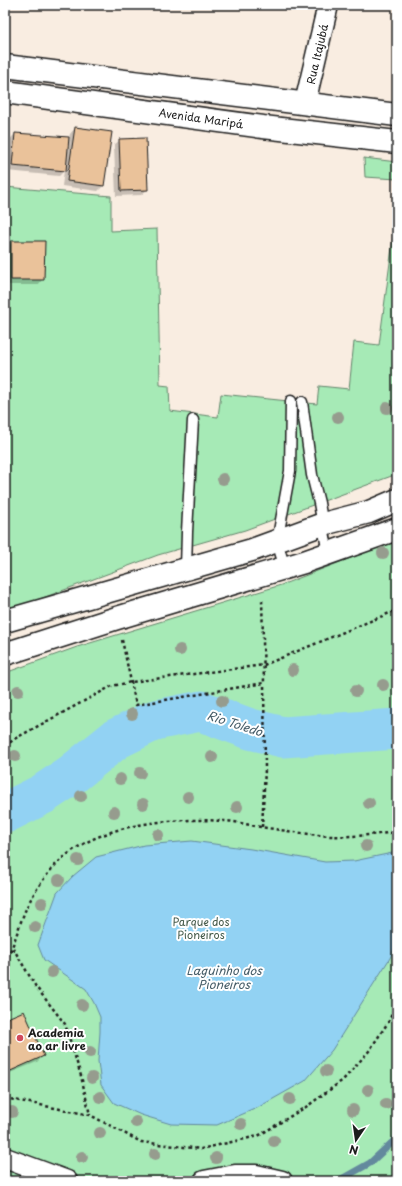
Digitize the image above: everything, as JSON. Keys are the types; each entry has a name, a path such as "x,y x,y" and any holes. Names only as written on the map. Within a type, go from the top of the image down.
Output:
{"street":[{"name":"Rua Itajubá","path":"305,103 328,5"},
{"path":"5,66 397,115"},
{"name":"Avenida Maripá","path":"5,92 263,127 397,142"},
{"path":"5,620 252,550 323,524 369,512 397,500"},
{"path":"5,654 117,618 261,576 397,529"},
{"path":"5,1158 67,1181"},
{"path":"204,1181 235,1175 256,1175 282,1181"}],"lane":[{"path":"285,568 277,542 290,471 291,401"},
{"path":"302,402 312,476 328,554"},
{"path":"186,569 193,420"}],"path":[{"path":"261,576 265,706 265,769 262,828"},
{"path":"5,746 16,738 112,686 131,682 264,665 397,610"},
{"path":"117,618 136,705 264,683"},
{"path":"5,962 13,948 26,909 50,870 68,853 95,837 120,829 156,822 194,820 224,821 262,828 319,835 352,837 397,832"},
{"path":"13,948 36,987 65,1024 81,1076 90,1115"},
{"path":"5,1098 90,1115 141,1142 201,1149 258,1136 309,1105 343,1080 369,1051 389,1021 397,1001"}],"green space":[{"path":"364,158 397,162 397,179 365,177"},
{"path":"5,187 111,196 111,231 157,229 160,385 169,386 170,411 218,417 221,394 317,404 319,386 349,389 354,342 379,345 397,210 397,474 245,530 158,555 5,612"},
{"name":"Parque dos Pioneiros","path":"397,540 397,1181 5,1181 5,673 77,647 281,585"}],"water":[{"name":"Laguinho dos Pioneiros","path":"192,841 251,849 325,862 354,861 397,852 397,942 390,958 332,1050 305,1081 257,1108 217,1125 171,1124 141,1115 114,1103 101,1085 98,1061 100,1017 94,1003 86,989 44,960 38,945 57,893 73,876 96,857 144,845"}],"building":[{"path":"75,127 112,132 104,186 67,181"},
{"path":"15,133 69,137 66,171 12,166"},
{"path":"146,138 148,190 121,191 119,139"},
{"path":"5,146 7,146 5,173"},
{"path":"11,241 45,241 44,280 11,280"},
{"name":"Academia ao ar livre","path":"24,1011 44,1056 6,1073 5,1019"}],"waterway":[{"name":"Rio Toledo","path":"5,813 43,794 70,776 116,739 155,720 201,711 250,729 283,737 397,729"},
{"path":"338,1181 370,1163 397,1138"}],"place":[{"name":"Academia ao ar livre","path":"20,1038"}]}
